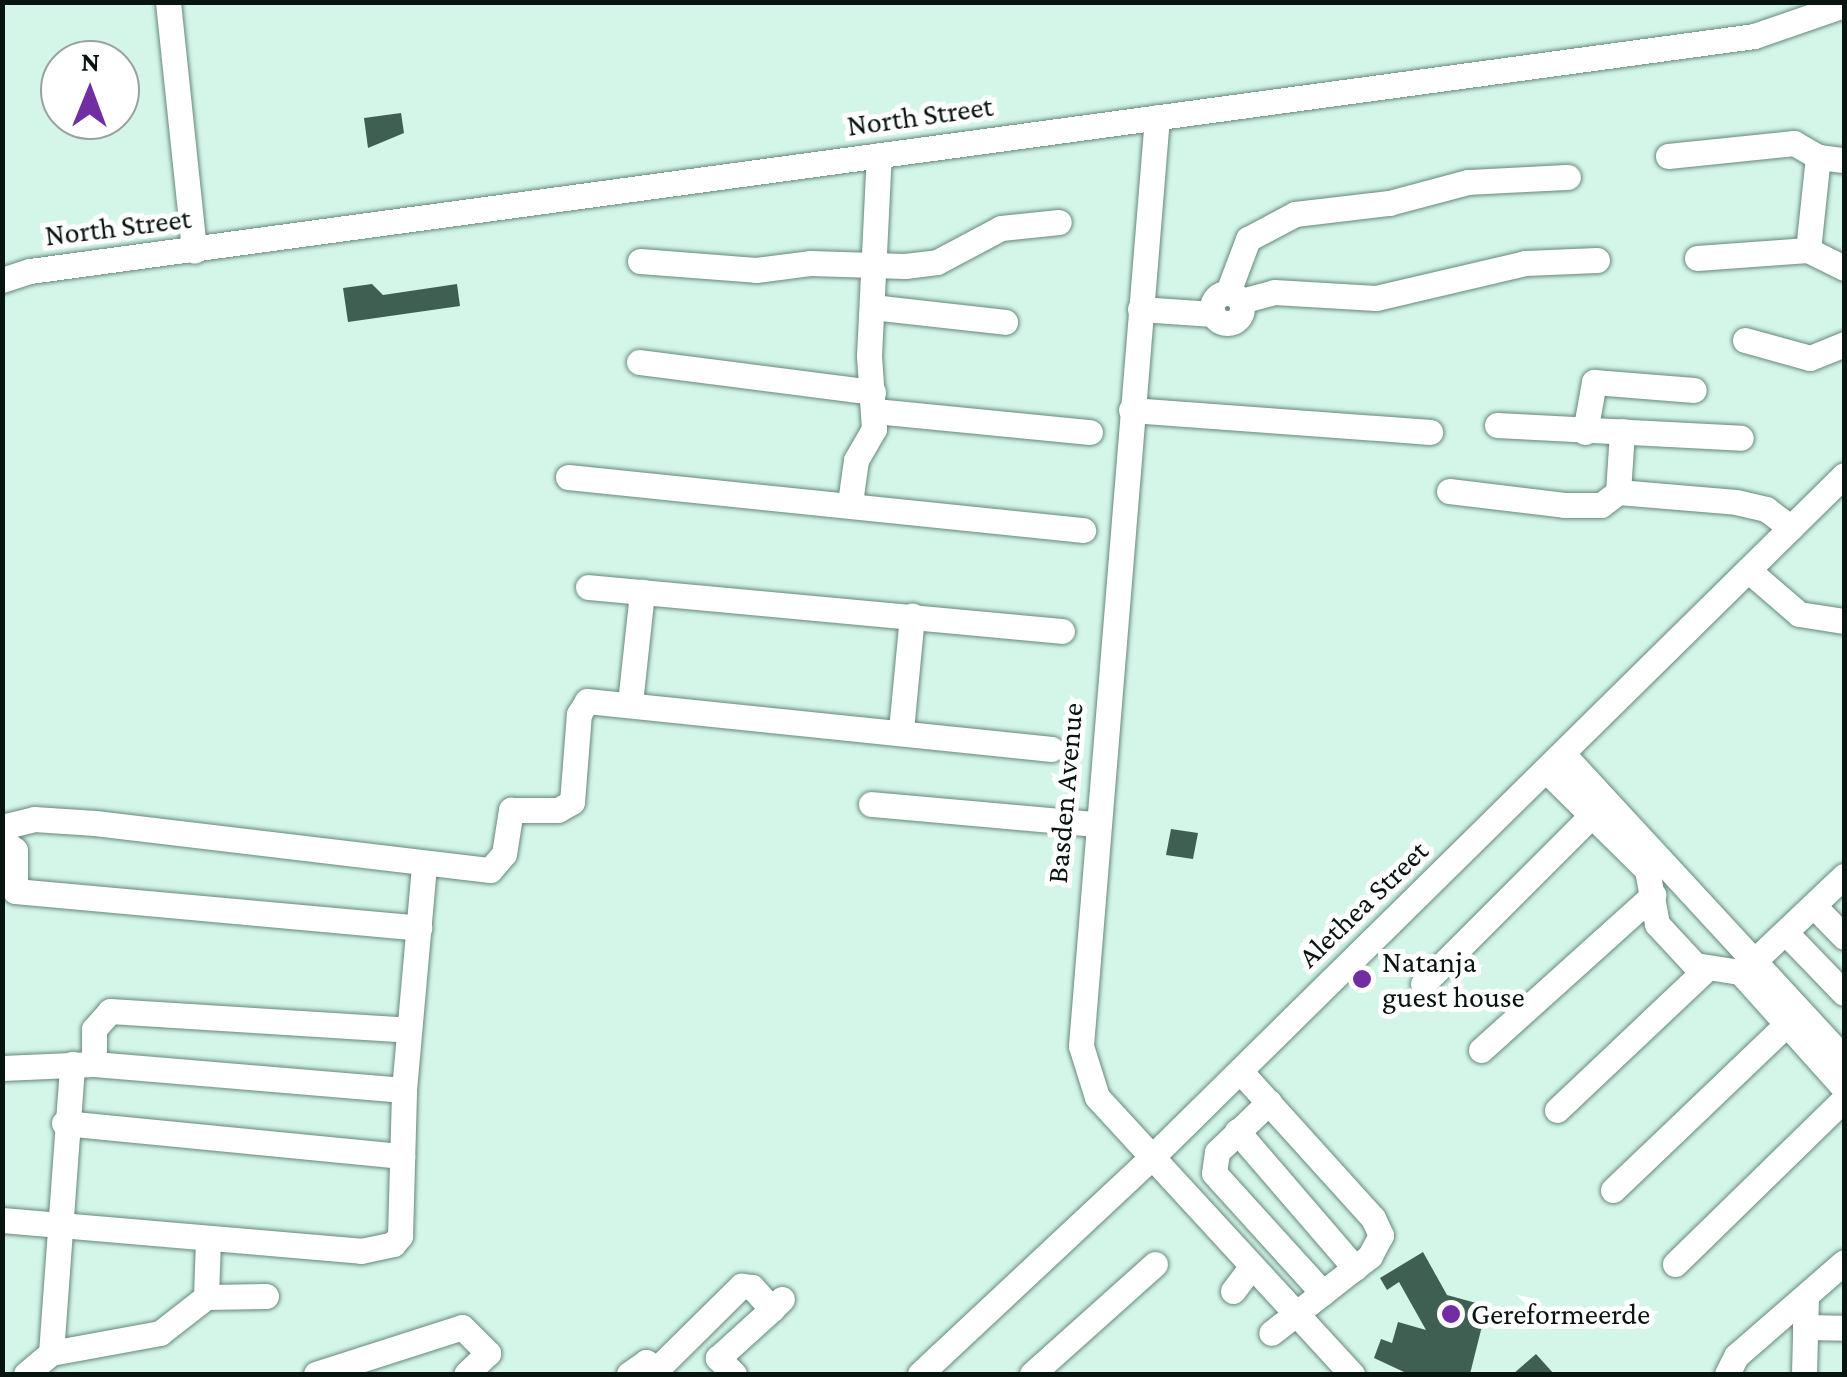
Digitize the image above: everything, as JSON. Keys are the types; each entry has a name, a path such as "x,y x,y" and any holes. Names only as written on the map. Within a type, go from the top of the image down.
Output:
{"street":[{"path":"168,2 194,251"},
{"name":"North Street","path":"2,280 1754,36 1844,4"},
{"name":"Basden Avenue","path":"1157,117 1095,824 1080,1046 1098,1097 1150,1159 1352,1374"},
{"path":"1668,156 1794,143 1818,157 1844,160"},
{"path":"850,504 874,402 872,307 879,155"},
{"path":"1808,250 1818,157"},
{"path":"1224,302 1248,239 1296,214 1389,203 1468,182 1568,176"},
{"path":"640,261 756,270 937,262 1001,228 1059,222"},
{"path":"1698,258 1808,250 1844,268"},
{"path":"1140,302 1224,302 1274,292 1376,298 1525,263 1598,260"},
{"path":"872,307 1006,322"},
{"path":"1745,340 1810,358 1844,344"},
{"path":"639,362 874,402 1090,432"},
{"path":"1586,432 1594,382 1694,390"},
{"path":"1131,410 1430,432"},
{"path":"1498,425 1741,438"},
{"path":"1448,491 1592,506 1611,502 1618,492 1622,430"},
{"name":"Alethea Street","path":"920,1374 1150,1159 1844,474"},
{"path":"568,477 1083,530"},
{"path":"1618,492 1754,505 1791,528"},
{"path":"1748,570 1798,614 1844,621"},
{"path":"588,587 1062,631"},
{"path":"630,704 642,592"},
{"path":"901,730 912,616"},
{"path":"2,826 34,819 95,823 424,864 497,868 511,810 558,810 572,802 582,706 588,701 901,730 1052,749"},
{"path":"1554,762 1591,816 1646,870 1657,924 1705,970"},
{"path":"1554,762 1753,962 1844,1060"},
{"path":"871,804 1095,824"},
{"path":"1423,984 1591,816"},
{"path":"2,840 15,850 15,891 419,928"},
{"path":"2,1220 361,1251 388,1247 400,1236 404,1090 424,864"},
{"path":"1753,962 1844,877"},
{"path":"1481,1050 1653,895"},
{"path":"1814,906 1844,937"},
{"path":"1786,932 1844,993"},
{"path":"1557,1110 1705,970 1736,969 1844,1088"},
{"path":"51,1353 64,1122 96,1022 110,1011 408,1030"},
{"path":"1612,1190 1787,1024"},
{"path":"2,1068 83,1064 404,1090"},
{"path":"1240,1071 1379,1226 1378,1247 1271,1334"},
{"path":"1675,1264 1844,1099"},
{"path":"1269,1102 1217,1152 1214,1173 1322,1293"},
{"path":"64,1122 402,1156"},
{"path":"1236,1131 1355,1268"},
{"path":"206,1296 208,1239"},
{"path":"1726,1374 1736,1356 1844,1262"},
{"path":"1032,1374 1156,1264"},
{"path":"1233,1291 1251,1268"},
{"path":"629,1374 646,1362 658,1372 693,1333 741,1286 752,1287 777,1304 726,1366 693,1333"},
{"path":"26,1374 51,1353 160,1333 206,1296 266,1296"},
{"path":"1804,1374 1806,1296"},
{"path":"1805,1327 1844,1328"},
{"path":"316,1374 462,1328 488,1353 466,1374"}],"building":[{"path":"401,113 404,133 368,148 364,118"},
{"path":"372,284 383,295 457,284 460,306 348,322 343,288"},
{"path":"1171,829 1198,833 1193,859 1166,855"},
{"name":"Gereformeerde","path":"1423,1252 1447,1295 1487,1306 1470,1374 1404,1372 1374,1358 1381,1339 1392,1343 1398,1322 1426,1330 1399,1282 1387,1290 1380,1278"},
{"path":"1536,1354 1554,1374 1513,1374"}],"place":[{"name":"Natanja guest house","path":"1362,979"},
{"name":"Gereformeerde","path":"1451,1314"}]}
